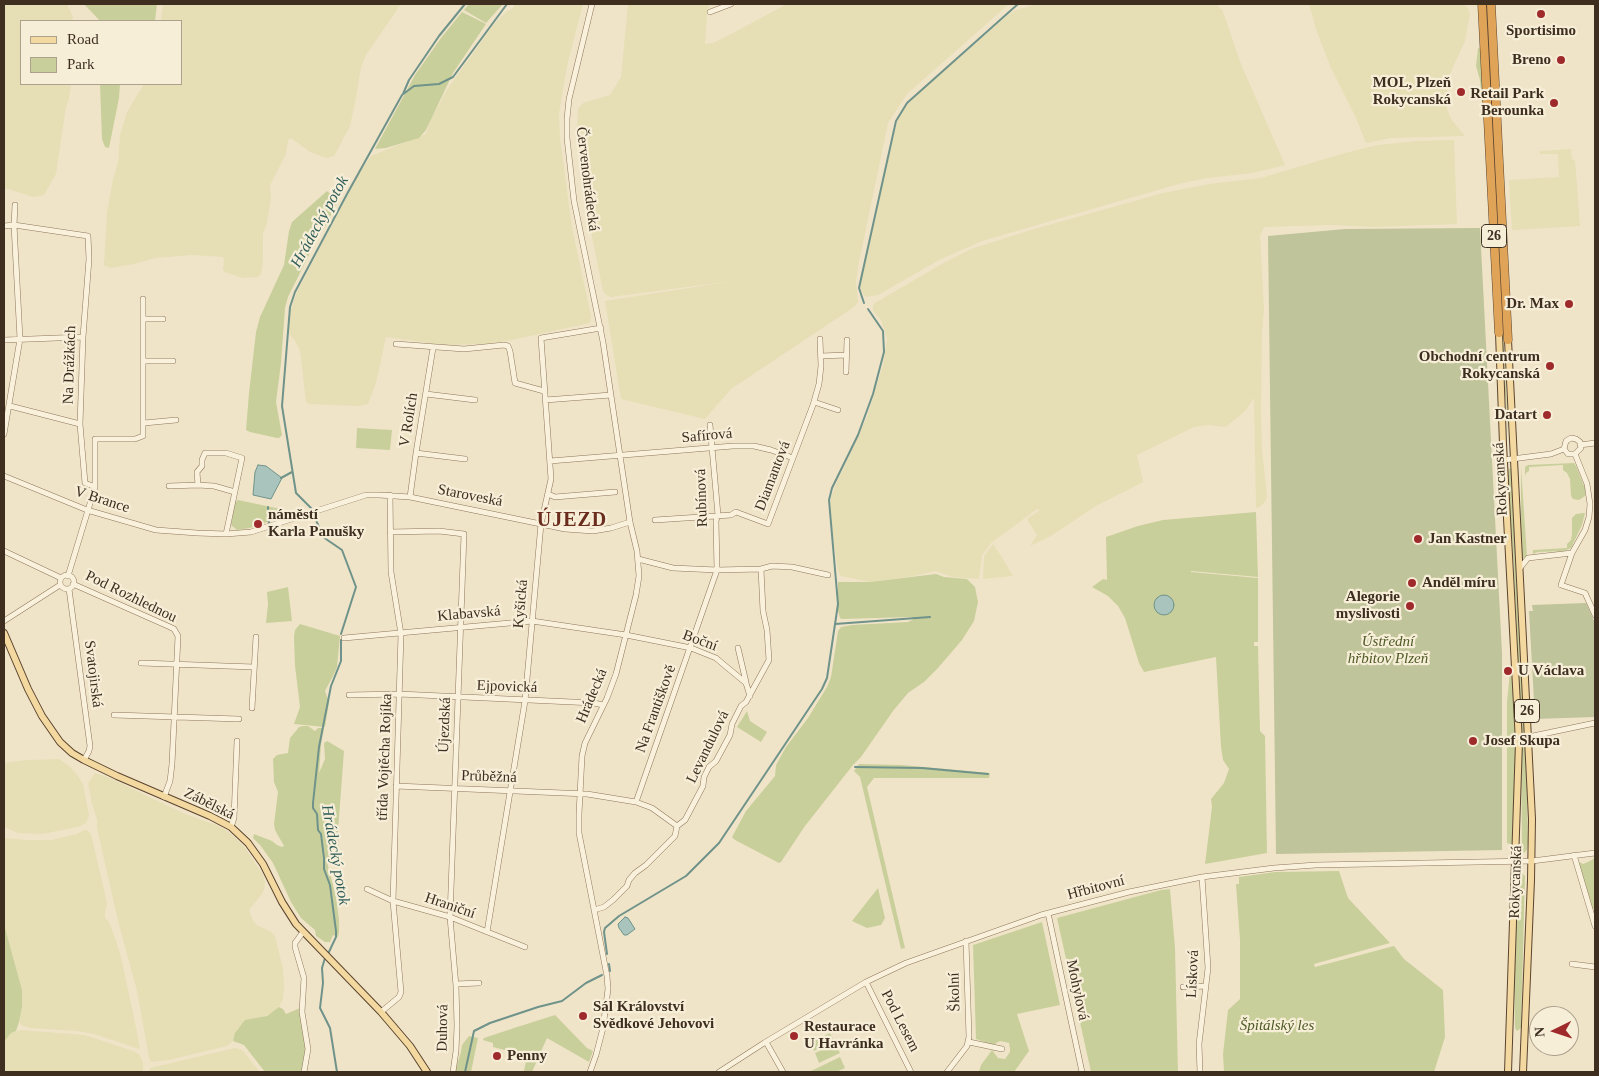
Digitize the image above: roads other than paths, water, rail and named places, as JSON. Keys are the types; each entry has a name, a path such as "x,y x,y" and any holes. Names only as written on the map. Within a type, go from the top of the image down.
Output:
{"highway":[{"name":"Rokycanská","path":"1482,4 1499,333"},
{"name":"Rokycanská","path":"1491,4 1508,340"}],"main road":[{"name":"Rokycanská","path":"1499,333 1519,759 1508,1072"},
{"name":"Rokycanská","path":"1508,340 1531,791 1532,861 1523,1072"},
{"name":"Zábělská","path":"4,633 28,689 42,716 60,742 72,753 84,760 210,816 230,827 248,843 263,864 292,919 381,1012 410,1046 426,1072"}],"street":[{"name":"Červenohrádecká","path":"592,4 571,86 567,129 575,208 601,328"},
{"path":"710,12 731,4"},
{"path":"4,434 20,339 14,225 15,205"},
{"path":"4,226 14,225"},
{"name":"Na Drážkách","path":"14,225 88,236 89,258 83,337 80,424 85,483 95,487"},
{"path":"68,576 95,487 96,439 140,438 143,436 143,299"},
{"path":"143,319 164,319"},
{"name":"Kyšická","path":"488,932 525,701 541,524 551,479 541,338 601,328"},
{"name":"Hrádecká","path":"590,1072 603,1028 608,989 579,833 583,750 616,674 639,576 638,559 630,522 601,328"},
{"path":"4,340 83,337"},
{"name":"Diamantová","path":"655,520 731,515 736,512 768,524 814,402 819,384 820,339"},
{"path":"846,372 847,340"},
{"path":"396,344 464,349 508,346 515,383 544,391"},
{"name":"V Rolích","path":"410,497 433,348"},
{"path":"821,356 846,354"},
{"path":"143,361 173,361"},
{"path":"426,394 475,400"},
{"path":"545,400 611,395"},
{"path":"814,402 838,410"},
{"path":"10,406 80,424"},
{"path":"144,423 176,420"},
{"name":"Rubínová","path":"710,425 718,515 716,521 717,570"},
{"path":"1574,438 1578,440 1580,450 1575,454 1568,454 1564,449 1566,441 1574,438"},
{"path":"1580,445 1595,444"},
{"name":"Safírová","path":"550,461 733,446 752,446 793,458"},
{"path":"1504,460 1551,454 1564,449"},
{"path":"198,485 197,472 202,466 205,453 226,453 242,458 226,534"},
{"path":"416,453 465,459"},
{"path":"1575,454 1593,504 1585,530 1572,553 1561,585 1585,593 1595,615"},
{"name":"V Brance","path":"4,476 88,510 156,530 226,534"},
{"path":"169,486 214,486 235,492"},
{"path":"548,494 555,497 615,492"},
{"name":"Staroveská","path":"226,534 251,532 366,495 410,497 565,529 593,531 630,522"},
{"name":"třída Vojtěcha Rojíka","path":"381,1012 400,997 401,992 393,901 401,634 391,572 390,495"},
{"name":"Újezdská","path":"390,532 439,531 464,534 450,917"},
{"name":"Pod Rozhlednou","path":"4,551 61,578"},
{"path":"1520,568 1528,558 1572,553"},
{"path":"638,559 673,568 717,570 761,569 772,566 792,567 828,575"},
{"name":"Levandulová","path":"594,910 604,907 613,900 627,886 629,880 675,836 677,826 685,820 703,786 704,777 716,761 730,735 732,724 741,706 750,696 769,660 767,630 763,611 761,569"},
{"name":"Na Františkově","path":"636,802 717,570"},
{"path":"4,621 60,585 61,578 68,576"},
{"path":"60,585 64,589 69,589 73,584 72,578 68,576"},
{"name":"Pod Rozhlednou","path":"73,584 174,629 178,636 172,764 170,781 164,797"},
{"name":"Svatojirská","path":"69,589 90,746 84,760"},
{"name":"Klabavská","path":"344,638 532,621 626,635"},
{"name":"Boční","path":"626,635 691,648 716,658 746,683"},
{"path":"252,708 256,637"},
{"path":"738,648 750,696"},
{"path":"141,663 254,667"},
{"name":"Ejpovická","path":"349,695 399,694 525,701 594,702 603,706"},
{"path":"114,715 238,719"},
{"path":"1533,736 1595,723"},
{"path":"230,827 234,818 237,741"},
{"name":"Průběžná","path":"396,786 580,793"},
{"path":"580,793 636,802 652,808 677,826"},
{"name":"Hřbitovní","path":"720,1072 866,982 906,963 1048,913 1129,892 1202,877 1308,865 1532,861 1595,853"},
{"path":"1574,855 1595,926"},
{"name":"Lísková","path":"1200,1072 1199,1044 1208,968 1202,877"},
{"name":"Hraniční","path":"367,889 393,901 450,917 525,947"},
{"name":"Mohylová","path":"1048,913 1082,1072"},
{"name":"Duhová","path":"450,917 456,984 456,1051 452,1072"},
{"path":"303,932 297,940 295,947 304,978 302,1012 308,1049 304,1072"},
{"name":"Školní","path":"966,941 969,1042"},
{"path":"1572,964 1595,967"},
{"name":"Pod Lesem","path":"866,982 912,1072"},
{"name":"Duhová","path":"456,984 479,983"},
{"path":"1183,987 1206,986"},
{"path":"766,1042 782,1072"},
{"path":"947,1072 969,1042 1002,1049"}],"water":[{"path":"258,465 266,466 282,478 271,499 253,495 255,472"},
{"path":"1164,595 1171,598 1174,605 1171,612 1164,615 1157,612 1154,605 1157,598"},
{"path":"625,917 628,918 635,929 627,935 624,935 618,924"}],"waterway":[{"path":"403,94 409,80 439,36 465,4"},
{"name":"Hrádecký potok","path":"311,508 296,493 282,406 290,307 295,292 402,95 414,86 439,84 453,77 507,4"},
{"path":"864,303 859,288 896,121 907,103 1018,4"},
{"path":"607,954 605,928 619,916 686,876 719,843 822,689 827,678 838,604 829,500 832,488 858,435 873,394 884,352 883,331 868,309"},
{"path":"281,478 292,472"},
{"path":"268,507 269,524"},
{"name":"Hrádecký potok","path":"316,520 323,537 342,550 356,587 341,634"},
{"path":"835,624 930,617"},
{"name":"Hrádecký potok","path":"328,954 336,937 336,931 330,885 324,869 321,834 318,830 317,814 313,808 313,803 319,747 331,686 341,661 341,640"},
{"path":"855,767 922,768 988,774"},
{"name":"Hrádecký potok","path":"325,958 322,968 323,983 320,1008 330,1028 337,1072"},
{"path":"609,964 610,971"},
{"path":"465,1072 474,1031 490,1023 562,1001 586,983 602,975"}],"place":[{"name":"Sportisimo","path":"1541,14"},
{"name":"Breno","path":"1561,60"},
{"name":"MOL, Plzeň Rokycanská","path":"1461,92"},
{"name":"Retail Park Berounka","path":"1554,103"},
{"name":"Dr. Max","path":"1569,304"},
{"name":"Obchodní centrum Rokycanská","path":"1550,366"},
{"name":"Datart","path":"1547,415"},
{"name":"náměstí Karla Panušky","path":"258,524"},
{"name":"Jan Kastner","path":"1418,539"},
{"name":"Anděl míru","path":"1412,583"},
{"name":"Alegorie myslivosti","path":"1410,606"},
{"name":"U Václava","path":"1508,671"},
{"name":"Josef Skupa","path":"1473,741"},
{"name":"Sál Království Svědkové Jehovovi","path":"583,1016"},
{"name":"Restaurace U Havránka","path":"794,1036"},
{"name":"Penny","path":"497,1056"}],"district":[{"name":"ÚJEZD","path":"572,521"}],"park label":[{"name":"Ústřední hřbitov Plzeň","path":"1388,650"},
{"name":"Špitálský les","path":"1277,1026"}]}
